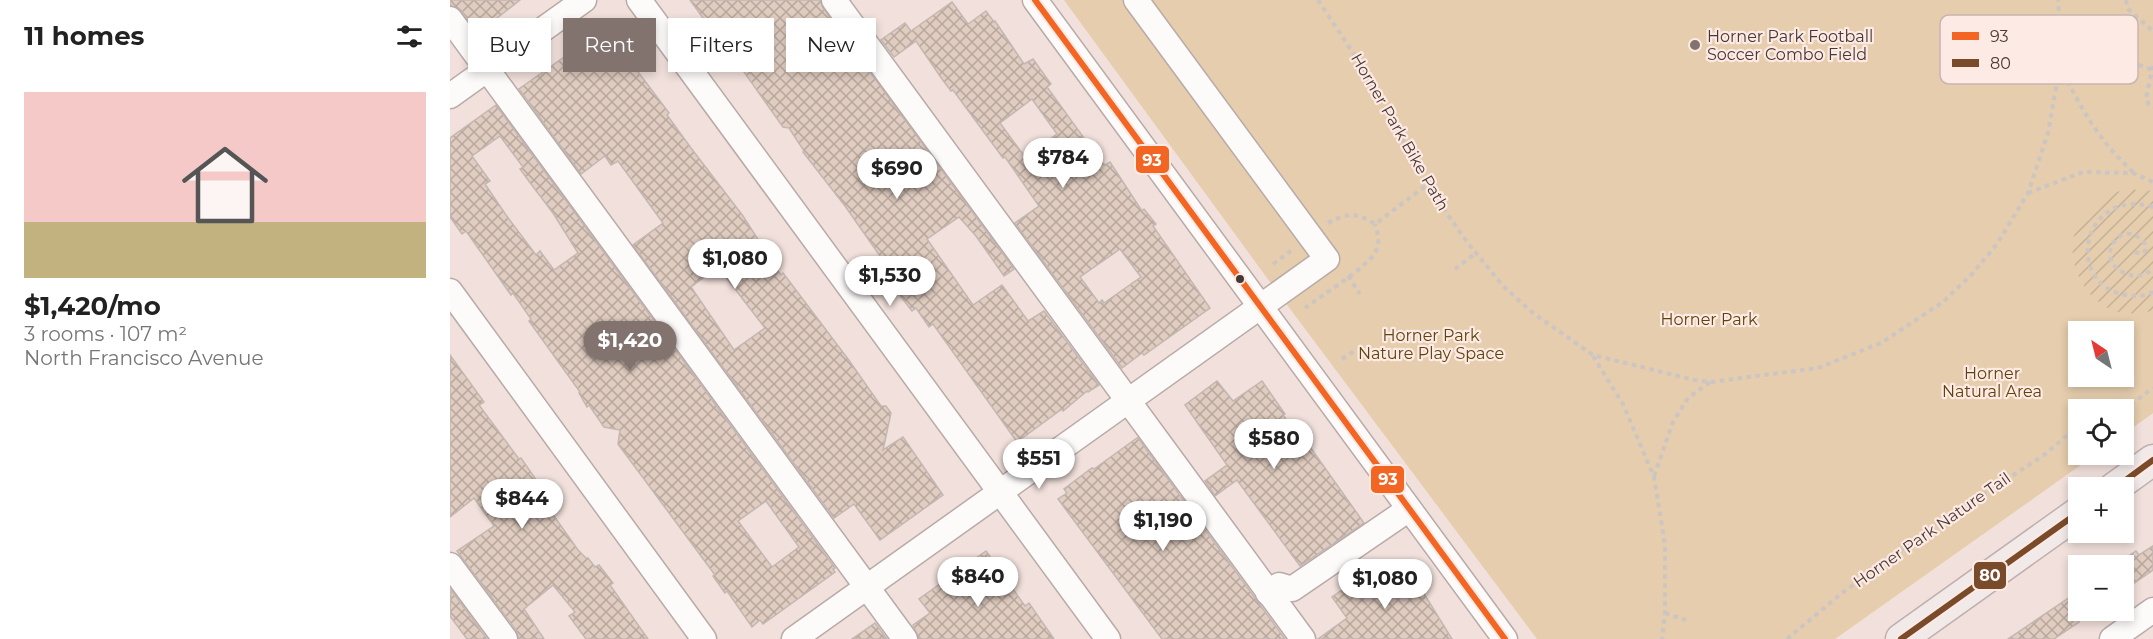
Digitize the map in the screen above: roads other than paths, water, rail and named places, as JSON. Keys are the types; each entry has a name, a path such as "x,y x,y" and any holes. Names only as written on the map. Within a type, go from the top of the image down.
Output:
{"main road":[{"path":"2129,477 2153,460"},
{"path":"1918,634 2068,520"}],"street":[{"path":"551,23 584,0"},
{"path":"639,0 1108,639"},
{"path":"834,0 1303,639"},
{"path":"1035,0 1505,639"},
{"path":"794,639 1327,259 1137,0"},
{"path":"450,19 468,43"},
{"path":"450,96 483,72"},
{"path":"489,72 904,639"},
{"path":"450,291 704,639"},
{"path":"1268,593 1279,585 1292,590 1409,509"},
{"path":"450,565 505,639"},
{"path":"2112,639 2153,610"}],"place":[{"name":"Horner Park Football Soccer Combo Field","path":"1695,45"}],"park label":[{"name":"Horner Park","path":"1709,319"},
{"name":"Horner Park Nature Play Space","path":"1431,344"},
{"name":"Horner Natural Area","path":"1992,382"}]}
